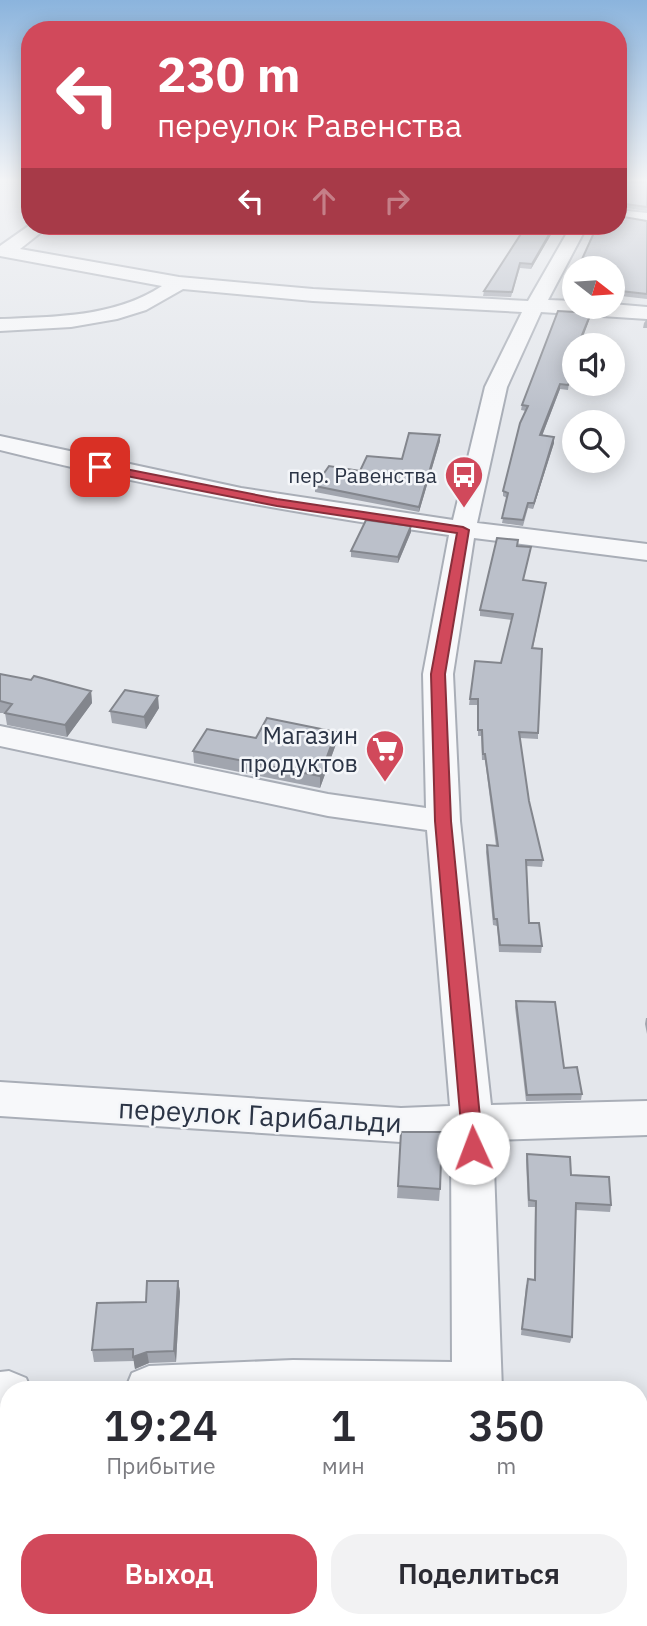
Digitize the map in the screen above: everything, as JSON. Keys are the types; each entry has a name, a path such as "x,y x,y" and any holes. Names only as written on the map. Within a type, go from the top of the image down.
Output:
{"street":[{"path":"40,258 179,283 313,295 534,307 556,305 647,313"},
{"path":"477,1381 472,1122 443,821 438,674 463,530 496,387 534,307 561,258"},
{"path":"0,326 122,312 148,304 179,283"},
{"path":"0,443 153,480 277,503 463,530 647,552"},
{"path":"0,736 328,805 443,821"},
{"name":"переулок Гарибальди","path":"0,1099 401,1125 647,1118"}],"building":[{"path":"505,258 536,258 532,264 520,263 512,292 484,291"},
{"path":"625,258 647,258 647,294 625,291"},
{"path":"558,311 562,311 562,319 589,319 583,333 562,333 562,384 540,435 554,437 534,503 528,503 523,520 502,518 508,493 503,491 520,423 528,406 522,405"},
{"path":"409,433 440,435 419,507 315,486 329,466 360,471 367,456 402,459"},
{"path":"366,520 411,526 398,557 351,551"},
{"path":"497,538 518,540 517,546 531,547 523,580 546,583 532,648 542,649 538,733 519,732 529,801 543,860 526,860 529,923 539,923 542,946 500,945 497,919 494,919 487,845 498,846 483,754 482,730 478,730 478,699 470,699 475,661 501,663 513,614 480,610"},
{"path":"0,674 31,680 34,676 91,691 65,725 5,713 12,704 0,701"},
{"path":"125,690 158,696 144,717 110,711"},
{"path":"267,718 336,732 320,776 193,751 207,729 256,738"},
{"path":"516,1001 555,1002 564,1068 577,1067 582,1094 527,1095"},
{"path":"401,1132 442,1132 440,1189 398,1186"},
{"path":"527,1154 570,1157 571,1175 609,1177 611,1205 576,1203 572,1337 522,1329 528,1279 535,1280 536,1201 529,1200"},
{"path":"147,1281 178,1281 174,1351 147,1352 133,1357 133,1349 92,1350 97,1303 146,1302"}],"place":[{"name":"пер. Равенства","path":"464,509"},
{"name":"Магазин продуктов","path":"385,783"}],"route":[{"path":"100,467 153,480 277,503 463,530 438,674 443,821 473,1148"}]}
